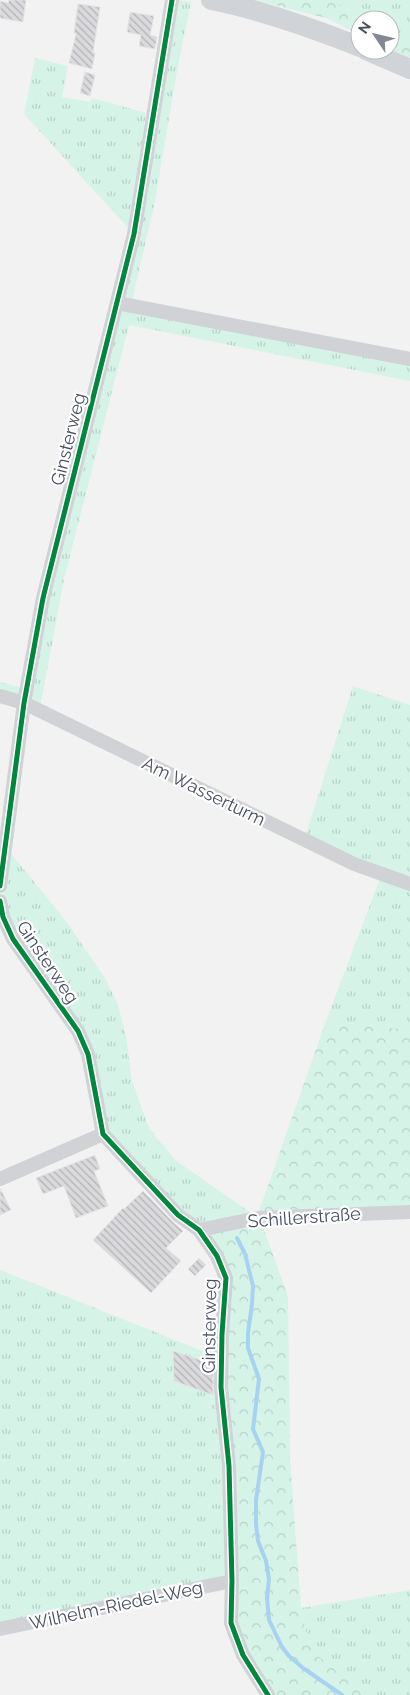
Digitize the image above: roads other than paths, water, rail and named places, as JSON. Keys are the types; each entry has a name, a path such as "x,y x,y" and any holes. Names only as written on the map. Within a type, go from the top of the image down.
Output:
{"main road":[{"path":"212,0 317,30 350,43"},
{"path":"389,60 410,69"}],"street":[{"name":"Ginsterweg","path":"0,886 24,703 43,598 134,234 172,0"},
{"path":"117,303 410,359"},
{"name":"Am Wasserturm","path":"0,696 24,703 354,864 410,884"},
{"name":"Ginsterweg","path":"0,901 3,917 12,939 78,1031 88,1054 103,1134 178,1215 199,1230 217,1256 226,1278 222,1334 222,1387 229,1466 232,1581 231,1623 242,1655 268,1695"},
{"path":"0,1179 103,1134"},
{"name":"Schillerstraße","path":"199,1230 258,1218 410,1212"},
{"name":"Wilhelm-Riedel-Weg","path":"0,1629 232,1581"}],"waterway":[{"path":"237,1238 245,1254 253,1286 248,1348 259,1379 253,1429 263,1452 256,1500 256,1524 258,1541 266,1561 269,1579 267,1598 269,1620 282,1647 289,1656 342,1695"}]}
